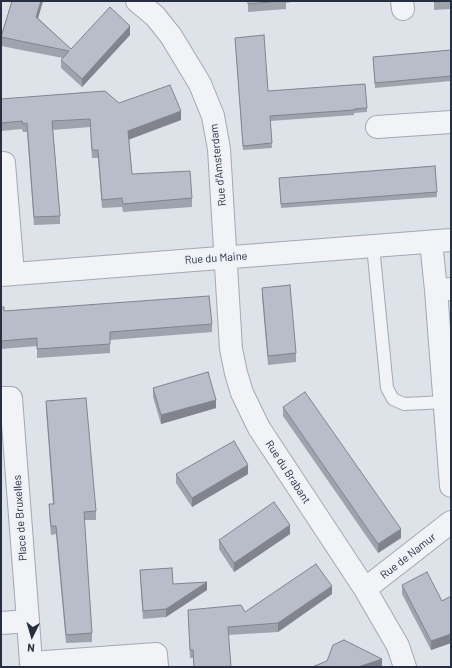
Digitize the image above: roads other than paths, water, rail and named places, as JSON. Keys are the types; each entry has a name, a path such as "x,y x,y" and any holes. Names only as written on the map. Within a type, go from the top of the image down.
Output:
{"street":[{"name":"Rue d'Amsterdam","path":"137,1 155,16 171,36 200,84 213,116 219,149 227,258"},
{"path":"377,127 451,122"},
{"path":"4,162 7,274"},
{"name":"Rue du Maine","path":"7,274 441,241 444,290 445,402 451,486"},
{"name":"Rue du Brabant","path":"227,258 231,349 236,373 245,400 259,428 365,589 398,646 404,667"},
{"name":"Place de Bruxelles","path":"1,398 11,398 28,621"},
{"name":"Rue de Namur","path":"365,589 451,522"},
{"path":"1,623 28,621 31,663 156,654 157,667"}],"lane":[{"path":"373,246 387,388 393,399 404,404 445,402"}]}
